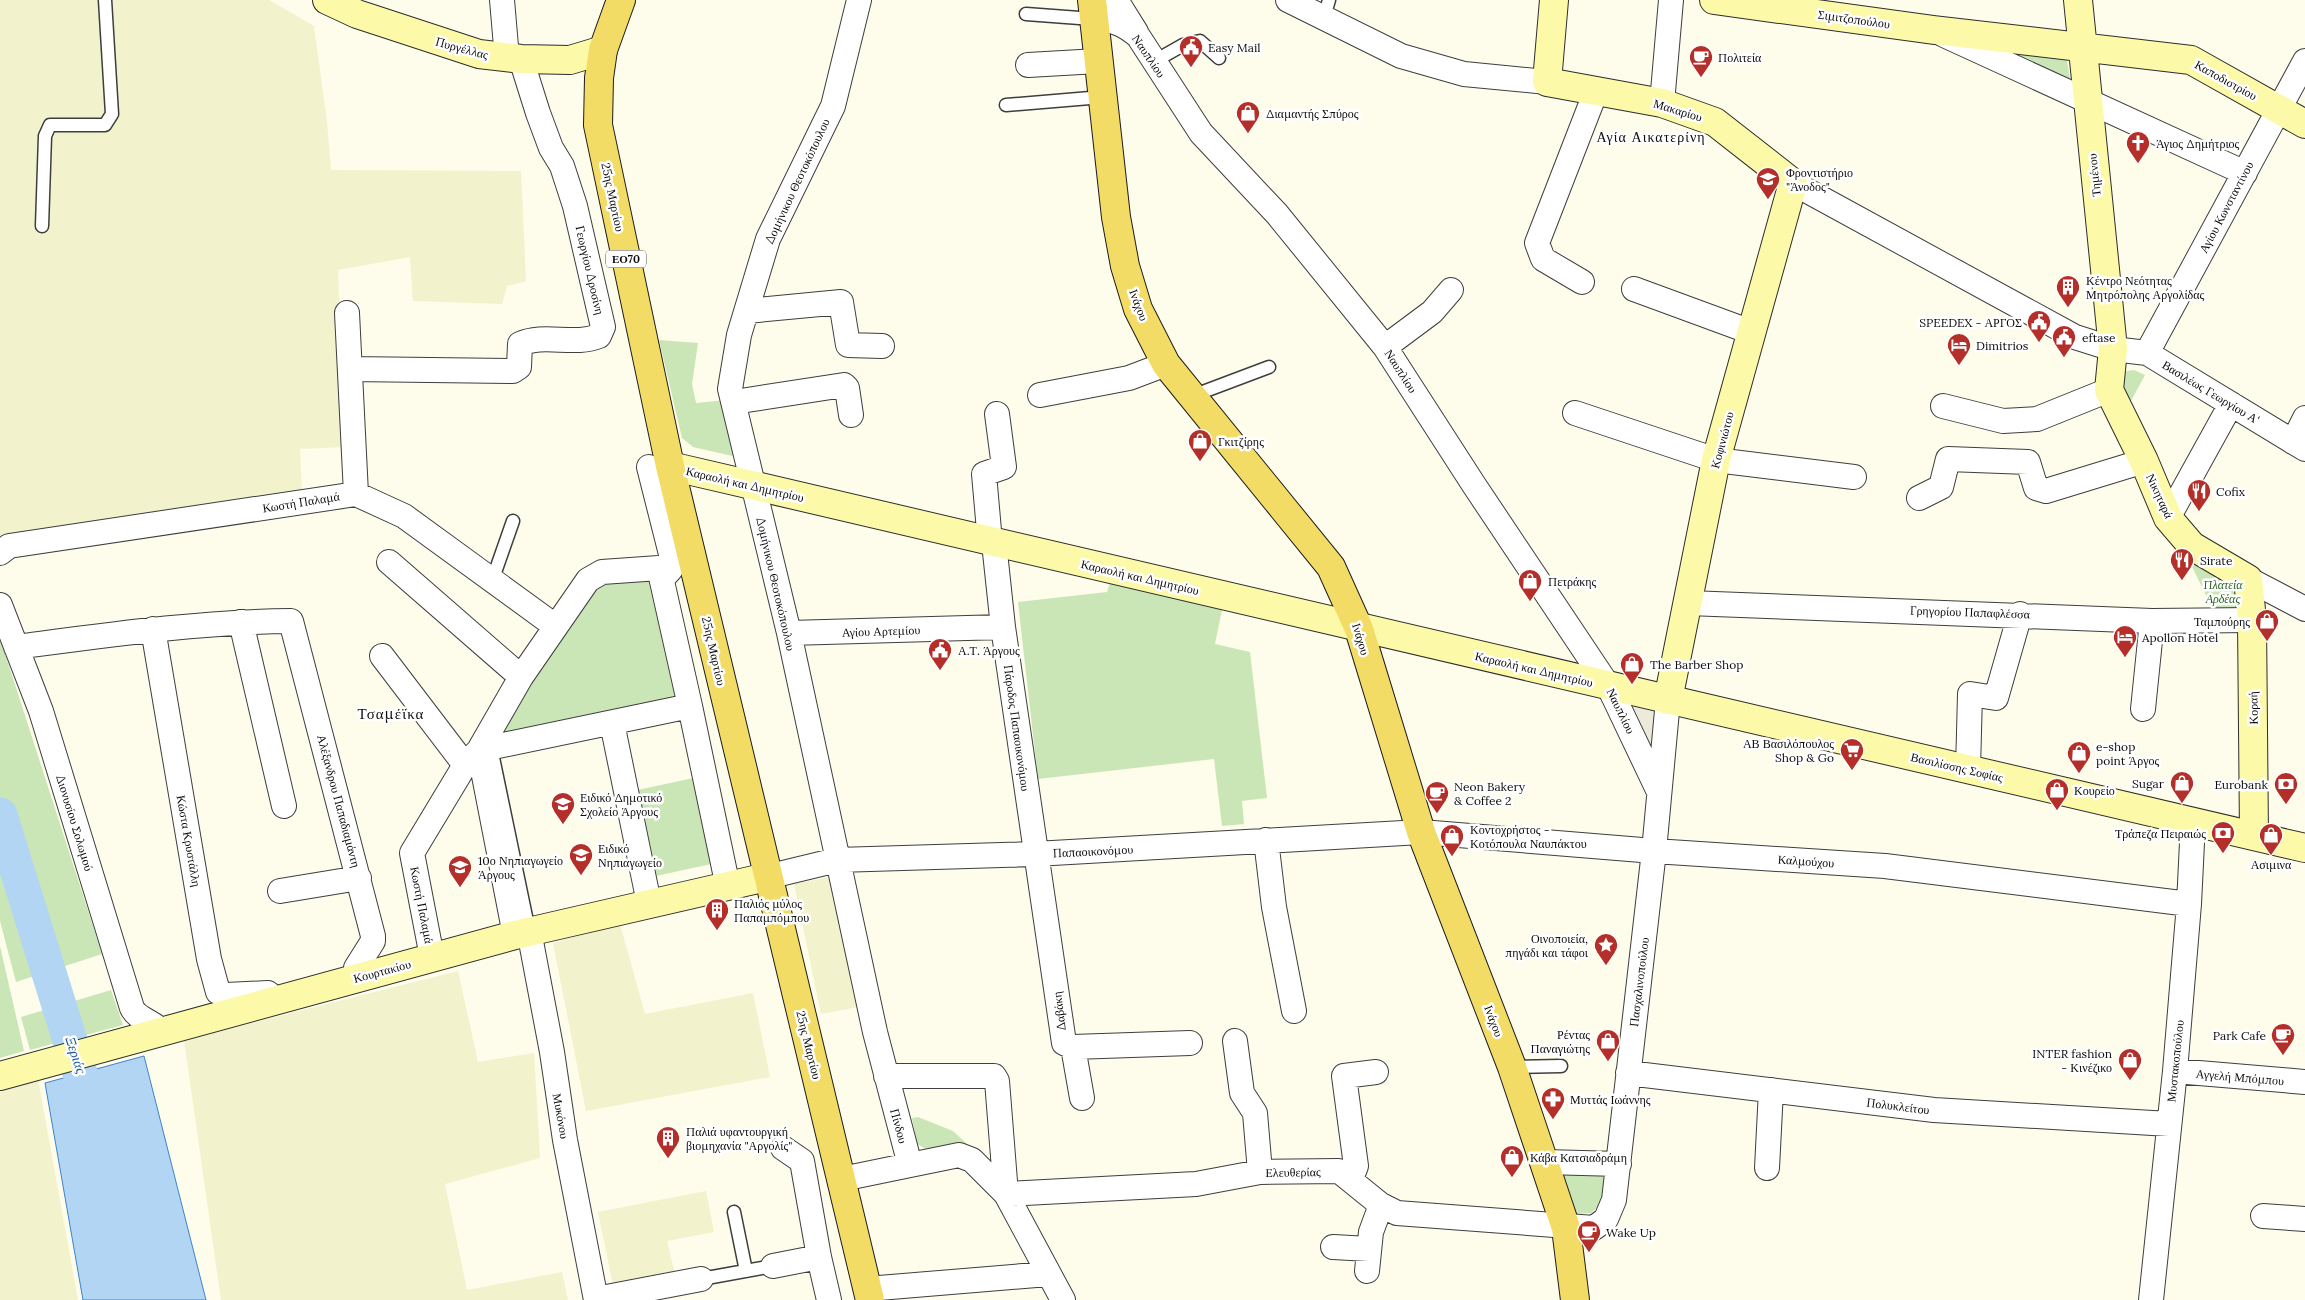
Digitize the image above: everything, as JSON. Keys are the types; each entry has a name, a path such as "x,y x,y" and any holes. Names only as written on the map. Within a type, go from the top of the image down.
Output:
{"main road":[{"name":"25ης Μαρτίου","path":"621,0 603,50 599,78 598,126 660,467 767,877 869,1294"},
{"name":"Ινάχου","path":"1093,9 1116,217 1125,266 1138,309 1166,364 1331,567 1359,629 1421,832 1512,1068 1545,1162 1566,1228 1575,1300"}],"street":[{"name":"Πυργέλλας","path":"327,0 357,14 419,36 479,54 514,59 570,60 603,50"},
{"path":"502,0 514,59"},
{"name":"Δομήνικου Θεοτοκόπουλου","path":"837,860 789,633 730,389 739,335 768,239 834,106 859,0"},
{"path":"1116,0 1138,36"},
{"name":"Μακαρίου","path":"1288,0 1326,9 1401,56 1464,74 1547,82 1662,104 1715,122 1793,183 2075,337 2113,349"},
{"path":"1547,82 1554,0"},
{"path":"1662,104 1671,0"},
{"name":"Σιμιτζοπούλου","path":"1722,0 1834,8 1934,30 2081,46"},
{"name":"Τημένου","path":"2078,0 2086,101 2113,349"},
{"name":"Ναυπλίου","path":"1093,9 1126,26 1138,36 1153,62 1201,133 1277,214 1385,347 1474,485 1610,687 1660,793"},
{"name":"Σιμιτζοπούλου","path":"1934,30 2244,173"},
{"name":"Καποδιστρίου","path":"2081,46 2191,60 2305,124"},
{"name":"Γεωργίου Δροσίνη","path":"350,368 513,371 519,367 520,344 529,340 573,340 599,336 603,327 575,206 562,166 551,148 514,59"},
{"path":"1028,65 1098,61"},
{"name":"Αγίου Κωνσταντίνου","path":"2147,353 2305,61"},
{"path":"1582,282 1543,259 1538,252 1537,243 1596,91"},
{"name":"Κοφινιώτου","path":"1668,700 1716,460 1793,183"},
{"path":"1385,347 1432,312 1451,290"},
{"path":"1634,290 1751,332"},
{"path":"747,311 841,302 848,345 882,346"},
{"path":"347,313 356,494"},
{"path":"1942,406 2003,421 2037,419 2109,390 2113,349"},
{"name":"Βασιλέως Γεωργίου Α'","path":"2113,349 2147,353 2299,445"},
{"path":"1040,395 1129,378 1166,364"},
{"path":"734,402 844,385 847,388 851,415"},
{"name":"Νικηταρά","path":"2109,390 2144,461 2168,518 2192,546 2248,579 2300,606"},
{"path":"2168,518 2231,404"},
{"path":"1575,413 1716,460 1854,477"},
{"name":"Πάροδος Παπαοικονόμου","path":"997,414 1004,467 984,474 1003,627 1035,854"},
{"path":"2299,445 2305,418"},
{"path":"1918,498 1941,487 1948,459 2028,462 2036,488 2046,491 2144,461"},
{"path":"660,467 673,562 671,569 660,573 728,887"},
{"name":"Καραολή και Δημητρίου","path":"660,467 753,486 1610,687"},
{"name":"Κωστή Παλαμά","path":"4,549 356,494 404,516 555,626"},
{"path":"389,562 521,677"},
{"name":"Κωστή Παλαμά","path":"432,957 412,853 478,754 521,677 588,580 602,572 660,573"},
{"name":"Κοραή","path":"2248,579 2252,620 2254,836"},
{"name":"Γρηγορίου Παπαφλέσσα","path":"1688,603 2152,620 2252,620"},
{"name":"Διονυσίου Σολωμού","path":"0,605 41,711 132,1008 134,1013 157,1026 150,1034"},
{"path":"1968,770 1970,694 1996,698 2020,614"},
{"path":"2142,709 2152,620"},
{"name":"Αλέξανδρου Παπαδιαμάντη","path":"241,622 291,621 359,878 373,941 356,968 355,978"},
{"path":"16,647 153,630 241,622 284,806"},
{"name":"Αγίου Αρτεμίου","path":"789,633 1003,627"},
{"name":"Κώστα Κρυστάλλη","path":"153,630 209,959 218,992 226,995 268,993 274,1000"},
{"path":"382,656 478,754 612,722 690,706"},
{"name":"Βασιλίσσης Σοφίας","path":"1610,687 2305,848"},
{"name":"Πασχαλινοπούλου","path":"1566,1228 1594,1228 1606,1219 1614,1200 1654,851 1668,700"},
{"path":"612,722 649,904"},
{"name":"Μυκόνου","path":"478,754 552,1052 563,1130 596,1299"},
{"name":"Μυστακοπούλου","path":"2151,1300 2175,1071 2189,904 2193,822"},
{"name":"Παπαοικονόμου","path":"767,877 837,860 1035,854 1421,832"},
{"name":"Καλμούχου","path":"1421,832 1654,851 1885,866 2189,904"},
{"path":"1266,840 1274,907 1294,1011"},
{"name":"Δαβάκη","path":"1035,854 1059,1006 1060,1033 1064,1043 1073,1047 1190,1043"},
{"name":"Πίνδου","path":"837,860 886,1076 910,1165"},
{"name":"Κουρτακίου","path":"0,1076 522,933 767,877"},
{"path":"280,890 359,878"},
{"path":"1235,1041 1242,1093 1255,1113 1260,1172"},
{"path":"1073,1047 1082,1098"},
{"name":"Αγγελή Μπόμπου","path":"2175,1071 2305,1082"},
{"path":"1350,1179 1356,1166 1344,1076 1376,1072"},
{"name":"Πολυκλείτου","path":"1628,1073 1934,1110 2169,1124"},
{"path":"886,1076 994,1076 997,1081 1006,1194"},
{"path":"1767,1168 1771,1090"},
{"path":"783,1148 802,1161 819,1257 829,1300"},
{"path":"842,1179 959,1155 967,1156 1006,1194 1062,1300"},
{"path":"1545,1162 1619,1164"},
{"name":"Ελευθερίας","path":"1006,1194 1196,1184 1260,1172 1339,1171 1381,1205 1397,1213 1566,1228"},
{"path":"1333,1247 1368,1260 1375,1218 1381,1205"},
{"path":"2263,1216 2305,1219"},
{"path":"773,1266 819,1257"},
{"path":"869,1294 1048,1274"},
{"path":"596,1299 701,1279"}],"lane":[{"path":"42,226 46,136 50,125 105,125 112,114 105,0"},
{"path":"1026,14 1093,9"},
{"path":"1153,62 1183,45 1200,41 1220,58"},
{"path":"1006,105 1102,97"},
{"path":"1192,396 1269,367"},
{"path":"492,581 513,521"},
{"path":"1512,1068 1561,1066"},
{"path":"734,1212 746,1271"},
{"path":"701,1279 773,1266"}],"green space":[{"path":"0,0 269,0 314,26 327,122 331,170 521,171 526,281 507,286 502,304 413,301 410,257 338,270 344,447 300,449 302,494 0,536"},
{"path":"1992,46 2065,50 2071,84"},
{"path":"659,340 698,343 692,384 696,403 726,400 741,458 693,447 682,438"},
{"path":"2134,370 2145,375 2131,401 2122,393 2121,372"},
{"name":"Πλατεία Αρδέας","path":"2183,548 2237,579 2247,616 2217,618"},
{"path":"654,574 680,702 489,743 592,586"},
{"path":"1111,579 1223,605 1215,644 1250,652 1267,798 1242,801 1244,824 1222,826 1214,759 1038,779 1018,602 1107,592"},
{"path":"0,638 102,954 16,982 0,921"},
{"path":"698,777 716,863 651,877 633,791"},
{"path":"830,877 858,1007 821,1014 794,884"},
{"path":"620,924 645,1014 753,993 770,1077 586,1111 553,943"},
{"path":"0,946 24,1051 0,1058"},
{"path":"458,971 478,1062 534,1053 540,1158 445,1184 467,1290 562,1272 568,1300 221,1300 184,1040"},
{"path":"111,990 123,1025 30,1050 21,1017"},
{"path":"38,1079 78,1300 0,1300 0,1092"},
{"path":"918,1117 953,1131 967,1144 931,1152 917,1144 912,1118"},
{"path":"1553,1164 1613,1167 1603,1203 1591,1213 1572,1214"},
{"path":"706,1191 714,1232 667,1241 677,1282 614,1290 598,1212"}],"shaded area":[{"path":"1621,702 1658,712 1652,752"}],"water":[{"path":"144,1056 206,1300 83,1300 45,1083"}],"waterway":[{"name":"Ξεριάς","path":"0,815 94,1118"}],"place":[{"name":"Easy Mail","path":"1191,68"},
{"name":"Πολιτεία","path":"1701,78"},
{"name":"Διαμαντής Σπύρος","path":"1248,134"},
{"name":"Άγιος Δημήτριος","path":"2138,164"},
{"name":"Φροντιστήριο \"Άνοδος\"","path":"1768,200"},
{"name":"Κέντρο Νεότητας Μητρόπολης Αργολίδας","path":"2068,308"},
{"name":"SPEEDEX - ΑΡΓΟΣ","path":"2039,343"},
{"name":"eftase","path":"2064,358"},
{"name":"Dimitrios","path":"1959,366"},
{"name":"Γκιτζίρης","path":"1200,462"},
{"name":"Cofix","path":"2199,512"},
{"name":"Sirate","path":"2182,581"},
{"name":"Πετράκης","path":"1530,602"},
{"name":"Ταμπούρης","path":"2267,642"},
{"name":"Apollon Hotel","path":"2125,658"},
{"name":"Α.Τ. Άργους","path":"940,671"},
{"name":"The Barber Shop","path":"1632,685"},
{"name":"ΑΒ Βασιλόπουλος Shop & Go","path":"1852,771"},
{"name":"e-shop point Άργος","path":"2079,774"},
{"name":"Sugar","path":"2182,804"},
{"name":"Eurobank","path":"2286,805"},
{"name":"Κουρείο","path":"2057,811"},
{"name":"Neon Bakery & Coffee 2","path":"1437,814"},
{"name":"Ειδικό Δημοτικό Σχολείο Άργους","path":"563,825"},
{"name":"Τράπεζα Πειραιώς","path":"2223,854"},
{"name":"Ασιμινα","path":"2271,856"},
{"name":"Κοντοχρήστος - Κοτόπουλα Ναυπάκτου","path":"1452,857"},
{"name":"Ειδικό Νηπιαγωγείο","path":"581,876"},
{"name":"10ο Νηπιαγωγείο Άργους","path":"460,888"},
{"name":"Παλιός μύλος Παπαμπόμπου","path":"717,931"},
{"name":"Οινοποιεία, πηγάδι και τάφοι","path":"1606,966"},
{"name":"Park Cafe","path":"2283,1056"},
{"name":"Ρέντας Παναγιώτης","path":"1608,1062"},
{"name":"INTER fashion - Κινέζικο","path":"2130,1081"},
{"name":"Μυττάς Ιωάννης","path":"1553,1120"},
{"name":"Παλιά υφαντουργική βιομηχανία \"Αργολίς\"","path":"668,1159"},
{"name":"Κάβα Κατσιαδράμη","path":"1512,1178"},
{"name":"Wake Up","path":"1589,1253"}],"district":[{"name":"Αγία Αικατερίνη","path":"1651,137"},
{"name":"Τσαμέϊκα","path":"391,713"}]}
